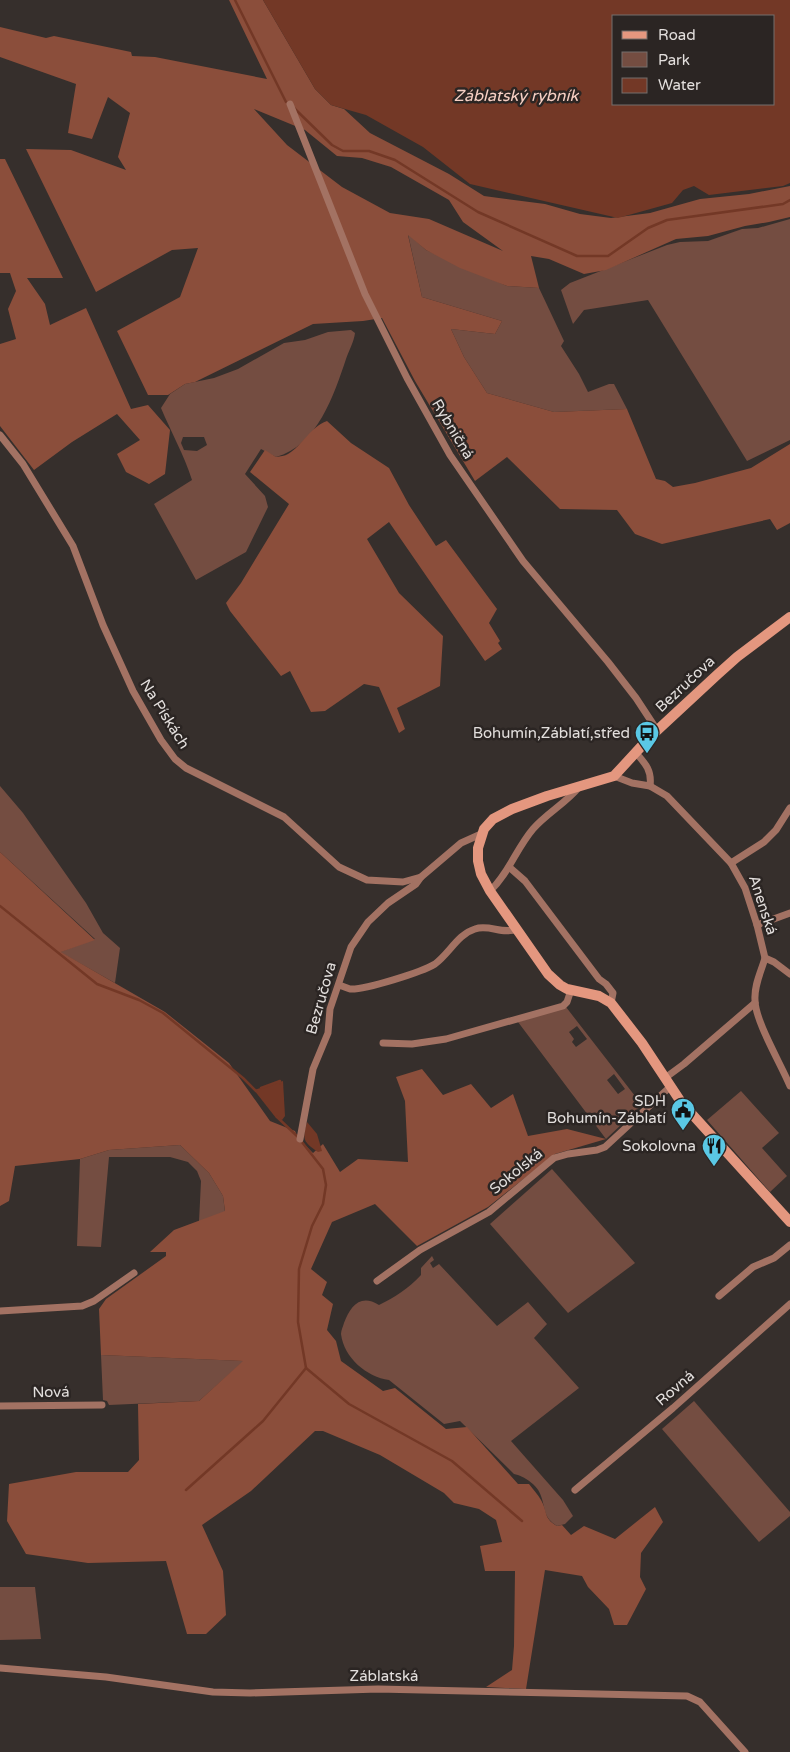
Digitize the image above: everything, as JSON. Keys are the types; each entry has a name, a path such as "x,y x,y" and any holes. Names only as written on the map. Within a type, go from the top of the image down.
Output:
{"main road":[{"name":"Bezručova","path":"481,834 494,819 512,809 614,776 657,730 737,657 790,617"},
{"path":"481,834 478,848 481,874 490,891 548,974 560,985 571,990 599,996 611,1003 642,1043 689,1112 790,1222"}],"street":[{"name":"Rybničná","path":"290,104 365,294 407,378 450,455 523,561 608,662 636,698 657,730"},
{"name":"Na Pískách","path":"0,435 24,464 73,546 103,625 133,691 161,740 175,759 186,768 284,817 340,867 367,880 403,882 421,876"},
{"path":"636,753 645,762 651,773 650,786"},
{"name":"Anenská","path":"614,776 632,783 650,786 675,804 731,863 743,882 765,958 790,974"},
{"path":"490,891 509,867 532,831 546,816 571,797 580,786"},
{"name":"Anenská","path":"731,863 764,842 776,830 790,808"},
{"name":"Bezručova","path":"300,1139 313,1070 328,1033 330,1009 351,947 368,922 388,903 416,884 421,876 461,843 481,834"},
{"path":"509,867 525,881 599,979 613,993 611,1003"},
{"path":"757,925 790,913"},
{"path":"339,985 350,989 361,988 418,973 435,964 465,934 476,928 488,928 507,932 517,929"},
{"path":"765,958 756,985 755,1003 790,1086"},
{"path":"384,1043 412,1044 446,1039 563,1006 567,1002 571,990"},
{"name":"Sokolská","path":"377,1281 420,1250 489,1212 554,1158 597,1150 605,1146 684,1064 755,1003"},
{"path":"719,1296 753,1267 774,1258 790,1245"},
{"path":"0,1311 82,1306 94,1301 134,1273"},
{"name":"Rovná","path":"575,1490 673,1408 790,1304"},
{"name":"Nová","path":"0,1406 102,1406"},
{"name":"Záblatská","path":"0,1668 106,1677 213,1692 378,1689 687,1696 700,1702 745,1752"}],"green space":[{"path":"790,219 790,440 747,461 648,300 584,310 573,324 561,290 570,283 667,245 680,242 708,241 742,229 758,228"},
{"path":"408,234 426,250 507,286 539,288 564,341 561,346 588,392 614,384 627,409 554,412 487,393 464,357 451,329 495,334 502,321 422,297"},
{"path":"351,330 355,333 336,388 322,417 303,442 290,451 276,457 261,449 245,474 265,496 268,507 246,552 196,580 154,504 192,480 161,408 170,394 185,384 214,378 238,369 284,343 305,340 328,332","holes":["183,437 204,437 207,445 197,451 184,450 181,443"]},
{"path":"0,786 23,813 86,903 103,933 120,948 115,983 60,952 95,939 0,852"},
{"path":"566,1007 642,1105 606,1139 518,1022","holes":["577,1026 587,1039 576,1047 572,1042 574,1039 569,1032","614,1074 625,1089 618,1094 607,1080"]},
{"path":"741,1091 779,1133 762,1148 787,1176 770,1192 707,1120"},
{"path":"180,1145 209,1173 223,1196 225,1212 199,1222 201,1181 197,1171 188,1162 170,1157 109,1157 101,1247 77,1246 80,1159 109,1150"},
{"path":"552,1169 635,1263 568,1313 490,1224"},
{"path":"432,1256 434,1260 430,1263 433,1268 439,1264 497,1326 528,1302 547,1324 534,1338 579,1388 511,1441 563,1500 573,1516 565,1524 557,1526 552,1523 547,1516 539,1492 534,1485 514,1474 460,1421 444,1424 389,1380 373,1375 358,1365 343,1343 341,1333 346,1317 353,1307 366,1300 379,1305 396,1296 421,1275 421,1268"},
{"path":"101,1355 244,1361 199,1401 109,1405 107,1401 103,1400"},
{"path":"694,1401 790,1512 790,1516 759,1542 662,1429"},
{"path":"0,1587 35,1587 41,1639 0,1640"}],"shaded area":[{"path":"229,0 263,0 315,89 331,105 344,109 370,133 449,174 484,196 545,204 580,214 611,218 650,213 700,199 749,194 790,186 790,217 708,236 676,239 606,270 584,274 549,259 531,256 539,288 507,286 460,268 426,250 408,235 422,297 502,321 495,334 451,329 464,357 487,393 554,412 627,409 656,479 665,481 673,487 751,468 790,444 790,523 777,530 770,519 662,544 635,534 617,510 560,509 507,457 475,481 415,381 382,318 313,324 195,382 185,384 168,395 148,395 117,331 180,297 198,248 172,250 96,292 26,149 71,150 126,170 118,157 130,113 108,97 92,139 68,133 76,84 0,57 0,27 46,38 54,36 131,52 132,56 155,57 267,79","holes":["254,109 305,130 337,156 362,158 391,167 449,200 463,222 503,251 429,219 390,213 342,187 287,145"]},
{"path":"0,159 5,159 63,278 27,278 45,304 50,325 86,308 131,409 148,405 170,430 165,474 149,484 126,472 117,454 140,440 117,414 72,442 34,470 0,426 0,344 16,339 8,309 16,291 10,273 0,273"},
{"path":"327,421 351,443 389,468 409,505 436,546 446,540 497,609 489,623 500,641 498,643 502,649 485,661 389,522 367,539 399,593 443,636 440,686 397,708 405,729 399,733 379,687 364,684 325,711 311,712 290,671 281,676 230,611 226,603 241,583 289,504 250,472 265,450 276,457 287,455 316,427"},
{"path":"0,852 95,940 61,952 165,1012 229,1063 270,1121 295,1131 298,1138 313,1153 323,1144 340,1172 358,1159 408,1162 405,1101 396,1077 422,1069 443,1095 471,1084 491,1108 513,1094 528,1136 567,1129 606,1139 555,1154 488,1207 417,1246 375,1204 332,1222 311,1269 327,1282 322,1295 333,1304 327,1330 336,1341 341,1361 383,1391 395,1388 446,1429 467,1427 518,1484 529,1484 541,1500 550,1520 557,1526 562,1525 571,1535 584,1526 615,1539 655,1507 663,1522 641,1553 640,1577 646,1589 627,1625 614,1625 609,1609 588,1587 582,1576 545,1570 526,1689 486,1687 512,1670 514,1646 515,1571 485,1571 480,1546 502,1542 496,1520 479,1509 454,1503 444,1493 380,1455 323,1431 315,1431 251,1491 202,1525 223,1571 226,1615 206,1634 187,1634 166,1561 88,1563 26,1554 7,1521 9,1484 76,1472 128,1472 139,1460 138,1404 199,1401 243,1361 101,1355 99,1309 106,1299 166,1256 166,1252 150,1252 174,1230 225,1211 223,1196 209,1173 180,1145 109,1150 80,1159 15,1166 9,1201 0,1206"}],"water":[{"name":"Záblatský rybník","path":"263,0 790,0 790,183 783,186 709,195 694,186 683,190 672,203 618,218 470,184 423,147 366,115 331,105 315,89"},
{"path":"283,1081 285,1116 282,1120 276,1118 254,1090"},
{"path":"307,1122 317,1134 322,1151 318,1152 305,1140 304,1132"}],"waterway":[{"path":"235,0 288,103"},
{"path":"294,108 332,145 343,151 369,151 395,160 478,212 577,256 608,256 648,228 667,220 783,204 790,200"},
{"path":"0,906 97,984 139,1000 163,1013 243,1078 256,1091"},
{"path":"261,1088 280,1081 280,1083"},
{"path":"277,1117 298,1137 323,1169 326,1185 323,1204 312,1226 299,1269 298,1322 306,1368 349,1404 452,1461 522,1521"},
{"path":"186,1490 263,1421 306,1368"}],"place":[{"name":"Bohumín,Záblatí,střed","path":"647,754"},
{"name":"SDH Bohumín-Záblatí","path":"683,1131"},
{"name":"Sokolovna","path":"714,1167"}]}
